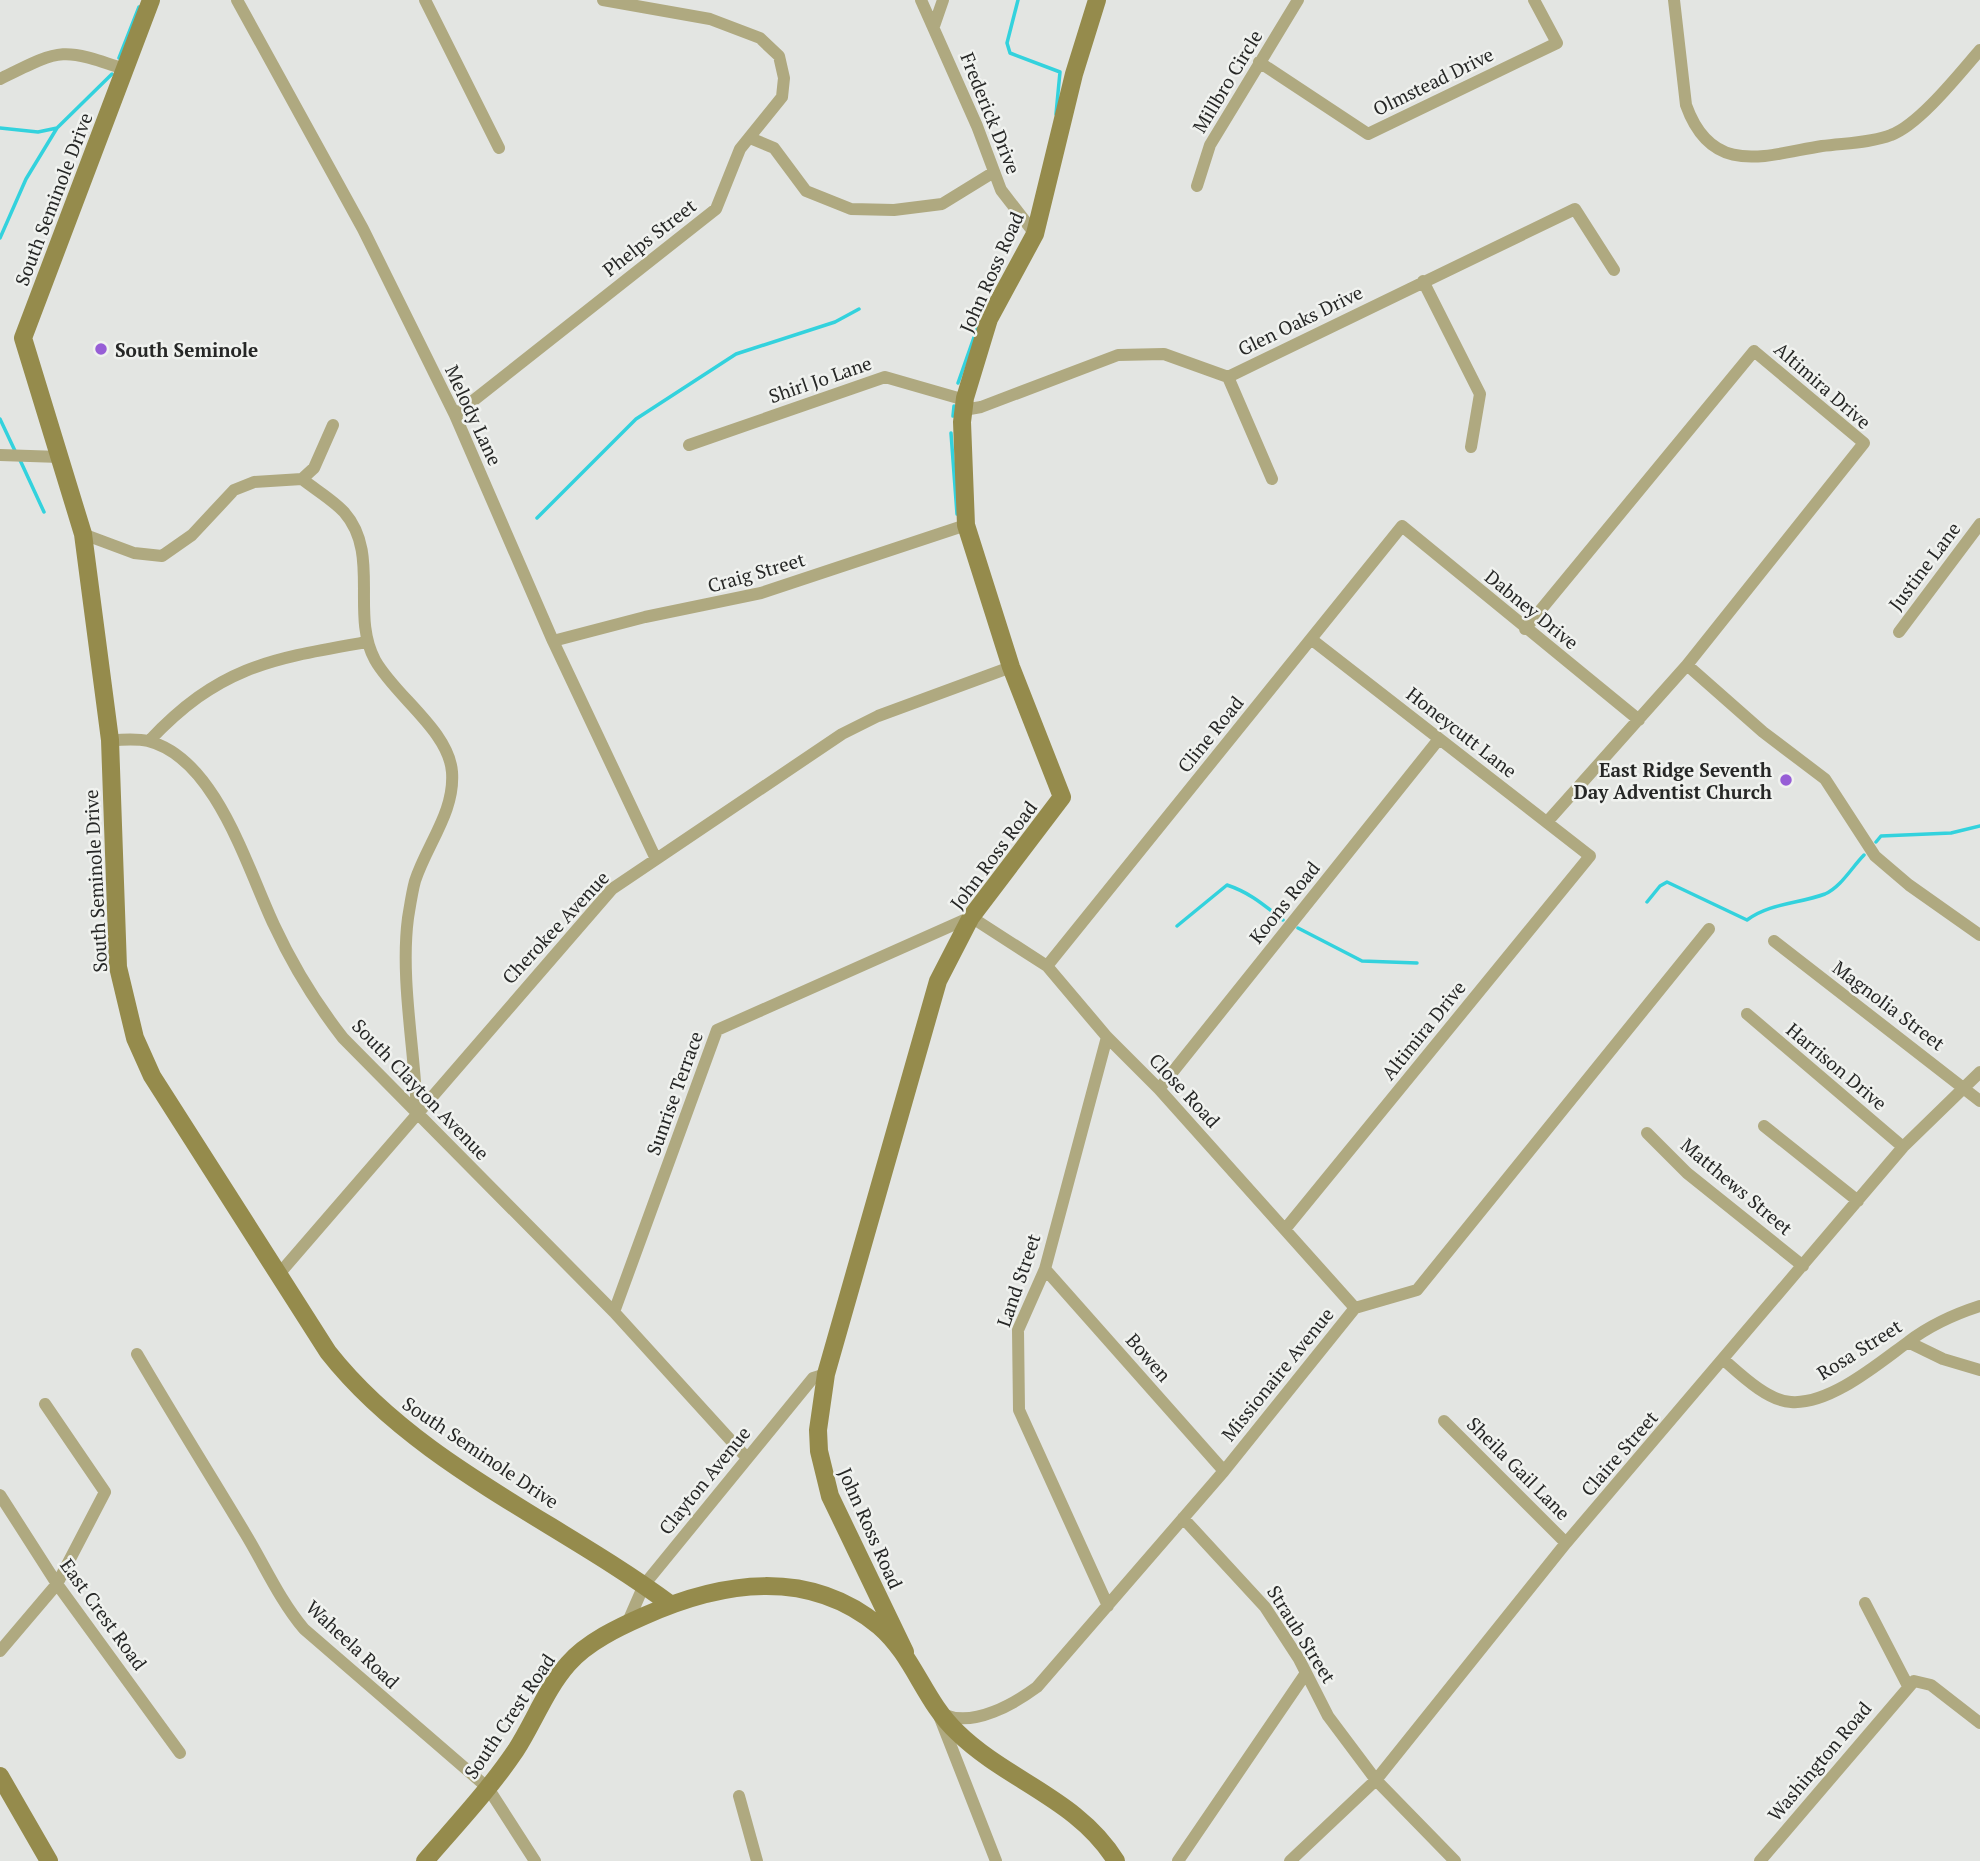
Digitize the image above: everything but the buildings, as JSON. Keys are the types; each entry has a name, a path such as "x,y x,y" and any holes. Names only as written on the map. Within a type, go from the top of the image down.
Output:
{"street":[{"name":"South Seminole Drive","path":"151,0 23,338 83,534 110,740 118,967 135,1038 152,1076 328,1352 350,1380 378,1406 464,1470 670,1604"},
{"name":"Melody Lane","path":"237,0 363,229 455,415 553,641 655,858"},
{"path":"425,0 499,148"},
{"name":"Phelps Street","path":"455,415 716,209 740,149 782,97 785,78 779,56 760,38 710,19 603,0"},
{"name":"Frederick Drive","path":"921,0 1001,190 1035,234"},
{"path":"934,26 943,0"},
{"name":"John Ross Road","path":"905,1652 830,1496 822,1470 818,1430 827,1374 938,981 971,917 1062,797 1011,667 966,525 962,479 964,405 989,319 1035,234 1074,74 1097,0"},
{"name":"Millbro Circle","path":"1198,186 1210,145 1298,0"},
{"name":"Olmstead Drive","path":"1259,62 1368,134 1557,43 1534,0"},
{"path":"1674,0 1686,105 1691,119 1713,144 1733,156 1765,158 1893,135 1940,98 1980,50"},
{"path":"0,79 48,56 74,52 124,69"},
{"path":"750,138 774,148 806,191 850,209 894,210 942,204 994,172"},
{"name":"Glen Oaks Drive","path":"964,405 981,407 1118,355 1164,354 1228,377 1574,209 1614,270"},
{"path":"1423,281 1480,394 1472,447"},
{"name":"Altimira Drive","path":"1525,629 1754,351 1864,443 1687,665 1547,822"},
{"name":"Shirl Jo Lane","path":"690,445 885,377 964,405"},
{"path":"1228,377 1272,480"},
{"path":"83,534 134,553 162,556 192,535 234,490 254,482 302,479 314,468 333,425"},
{"path":"0,455 60,457"},
{"path":"302,479 344,512 363,549 368,642 390,683 424,719 451,761 452,792 415,882 408,920 407,959 417,1114"},
{"name":"Justine Lane","path":"1899,632 1980,524"},
{"name":"Craig Street","path":"553,641 645,617 720,604 761,593 966,525"},
{"name":"Dabney Drive","path":"1402,526 1639,720"},
{"name":"Cline Road","path":"1047,966 1402,526"},
{"name":"Honeycutt Lane","path":"1311,639 1590,856"},
{"path":"110,740 149,741 178,710 207,689 241,671 287,656 368,642"},
{"path":"1687,665 1763,732 1825,779 1875,856 1909,885 1980,935"},
{"name":"Cherokee Avenue","path":"279,1274 612,889 842,734 878,716 1011,667"},
{"name":"Koons Road","path":"1159,1088 1439,739"},
{"name":"South Clayton Avenue","path":"149,741 172,753 213,794 311,997 343,1038 614,1312 747,1457"},
{"name":"Altimira Drive","path":"1286,1228 1590,856"},
{"name":"Close Road","path":"971,917 1047,966 1107,1037 1159,1088 1355,1308"},
{"name":"Sunrise Terrace","path":"614,1312 717,1030 971,917"},
{"name":"Missionaire Avenue","path":"938,1712 959,1721 1022,1698 1062,1661 1224,1471 1355,1308 1417,1290 1709,929"},
{"name":"Magnolia Street","path":"1774,941 1963,1085 1980,1101"},
{"name":"Harrison Drive","path":"1747,1014 1903,1147"},
{"name":"Land Street","path":"1107,1037 1045,1269 1018,1330 1018,1410 1108,1606"},
{"name":"Claire Street","path":"1290,1861 1376,1780 1566,1543 1903,1147 1963,1085 1980,1072"},
{"path":"1764,1126 1858,1201"},
{"name":"Matthews Street","path":"1647,1133 1688,1172 1803,1266"},
{"name":"Bowen","path":"1045,1269 1224,1471"},
{"name":"Rosa Street","path":"1724,1360 1779,1399 1790,1402 1805,1401 1829,1393 1854,1380 1908,1342 1980,1306"},
{"path":"1908,1342 1943,1359 1980,1370"},
{"name":"Waheela Road","path":"137,1354 209,1478 246,1534 283,1604 303,1629 488,1788 535,1861"},
{"name":"Clayton Avenue","path":"627,1624 643,1585 813,1378 827,1374"},
{"path":"0,1651 57,1584 106,1492 45,1404"},
{"name":"Sheila Gail Lane","path":"1444,1420 1566,1543"},
{"name":"East Crest Road","path":"0,1496 57,1584 180,1753"},
{"name":"Straub Street","path":"1183,1518 1265,1607 1306,1673 1328,1716 1376,1780 1455,1861"},
{"name":"South Crest Road","path":"425,1861 488,1788 517,1749 569,1663 587,1648 627,1624 670,1604 707,1593 756,1585 815,1591 854,1609 879,1626 905,1652 938,1712 996,1766 1069,1808 1086,1822 1116,1861"},
{"path":"1865,1602 1908,1686 1919,1680 1926,1682 1980,1723"},
{"path":"1178,1861 1306,1673"},
{"name":"Washington Road","path":"1760,1861 1908,1686"},
{"path":"938,1712 996,1861"},
{"path":"0,1776 49,1861"},
{"path":"739,1796 757,1861"}],"waterway":[{"path":"1018,0 1007,43 1010,53 1060,72 1056,114"},
{"path":"119,58 139,7"},
{"path":"0,238 26,179 57,128 112,74"},
{"path":"0,128 38,132 57,128"},
{"path":"537,518 636,419 736,354 835,322 859,309"},
{"path":"958,383 979,323"},
{"path":"953,416 954,406"},
{"path":"0,419 16,453"},
{"path":"951,433 957,514"},
{"path":"20,460 44,512"},
{"path":"1876,842 1881,836 1951,833 1980,826"},
{"path":"1647,902 1660,886 1667,882 1747,920 1765,910 1831,891 1864,855"},
{"path":"1177,926 1227,885 1251,896 1283,920"},
{"path":"1298,928 1362,961 1417,963"}],"place":[{"name":"South Seminole","path":"101,349"},
{"name":"East Ridge Seventh Day Adventist Church","path":"1786,780"}]}
